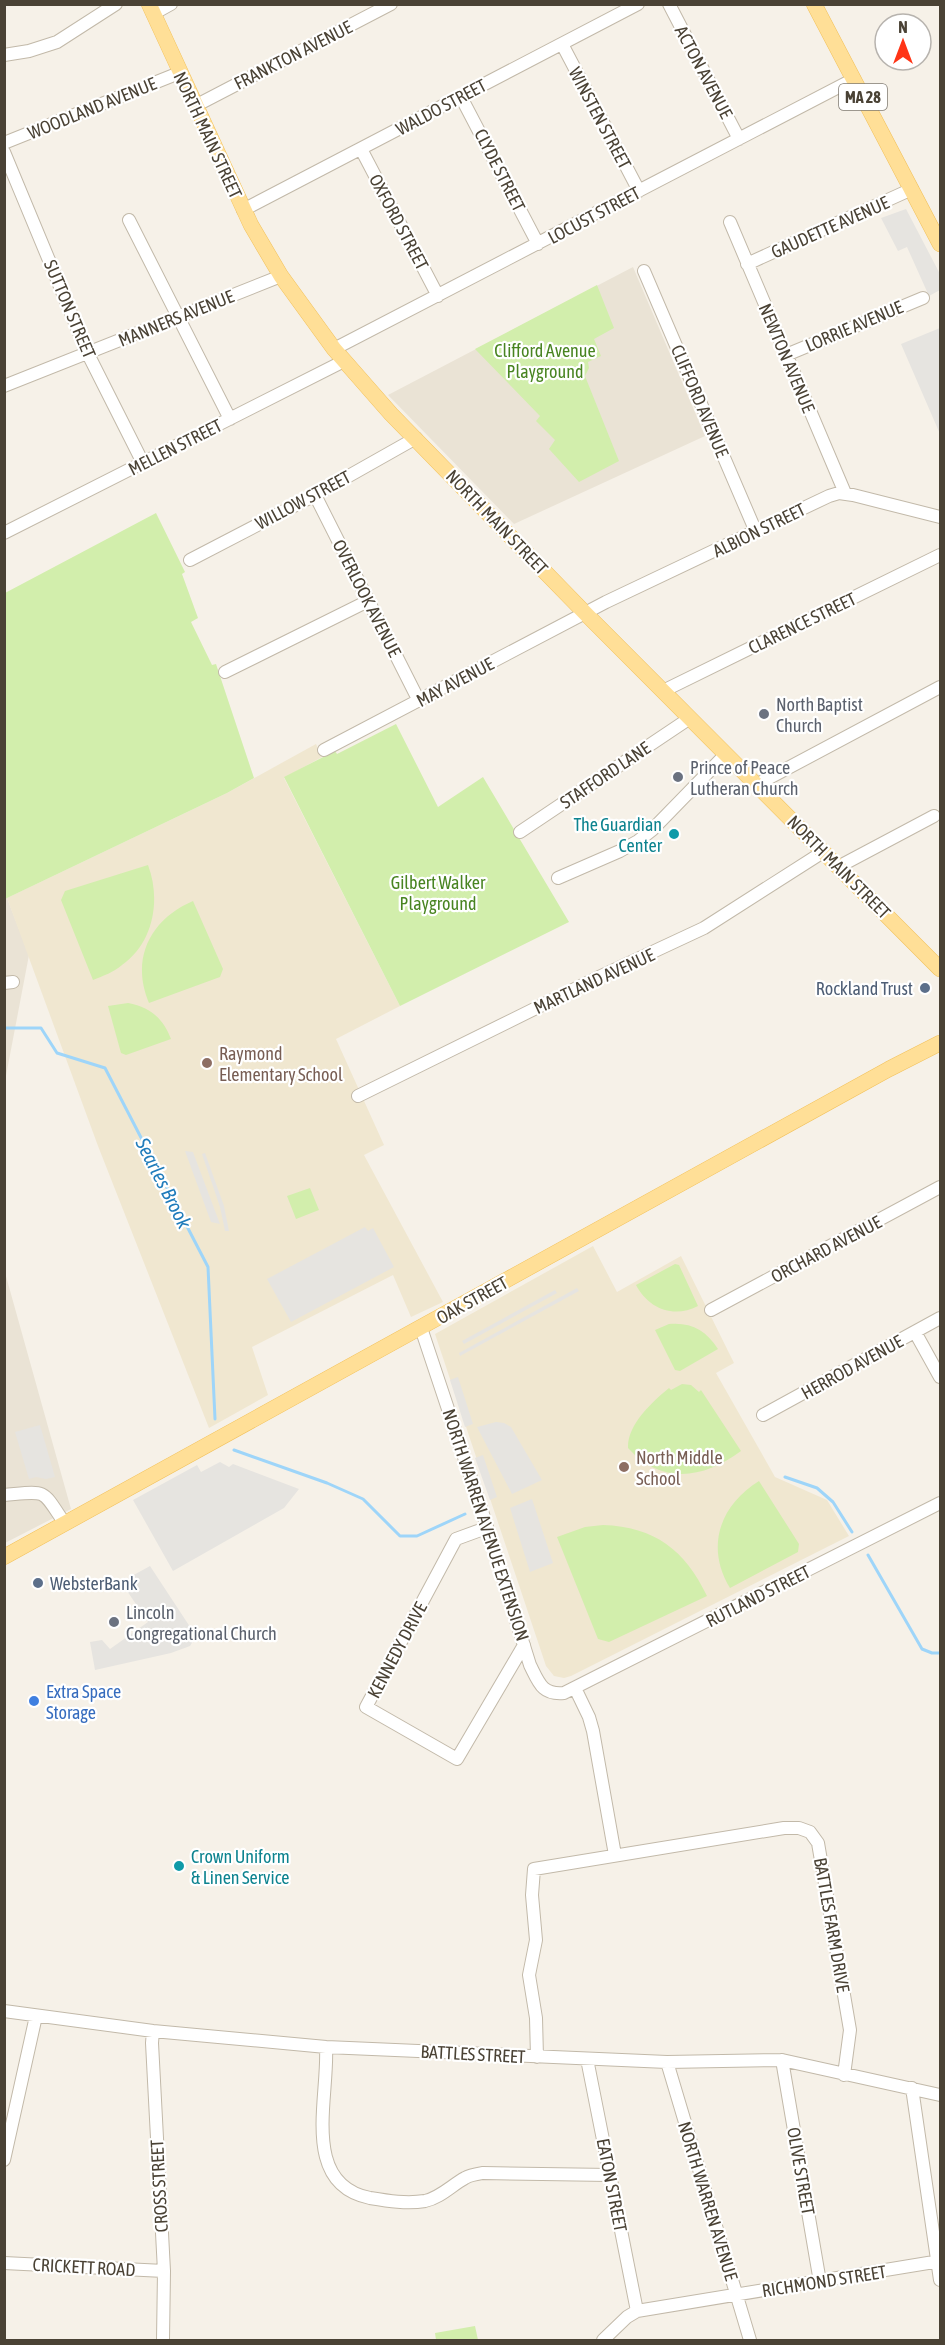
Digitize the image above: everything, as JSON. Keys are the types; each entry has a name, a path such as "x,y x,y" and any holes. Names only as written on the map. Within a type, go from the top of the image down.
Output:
{"main road":[{"name":"MA 28","path":"814,4 940,244"},
{"name":"NORTH MAIN STREET","path":"151,9 243,210 281,276 339,355 586,614 940,969"},
{"name":"OAK STREET","path":"4,1557 878,1074 940,1043"}],"street":[{"path":"4,55 29,51 57,42 116,4"},
{"path":"151,9 171,4"},
{"name":"FRANKTON AVENUE","path":"195,106 391,4"},
{"name":"WALDO STREET","path":"243,210 638,4"},
{"name":"ACTON AVENUE","path":"669,4 739,139"},
{"name":"WINSTEN STREET","path":"562,44 639,191"},
{"name":"WOODLAND AVENUE","path":"4,143 179,72"},
{"name":"LOCUST STREET","path":"339,355 438,296 854,79"},
{"name":"CLYDE STREET","path":"461,97 538,244"},
{"name":"OXFORD STREET","path":"361,149 438,296"},
{"name":"SUTTON STREET","path":"4,152 88,354 143,463"},
{"name":"GAUDETTE AVENUE","path":"747,264 912,189"},
{"path":"129,220 230,419"},
{"name":"NEWTON AVENUE","path":"730,222 845,493"},
{"name":"CLIFFORD AVENUE","path":"644,271 756,532"},
{"name":"MANNERS AVENUE","path":"4,386 281,276"},
{"name":"LORRIE AVENUE","path":"786,355 923,298"},
{"name":"MELLEN STREET","path":"4,532 230,419 339,355"},
{"name":"WILLOW STREET","path":"190,560 315,495 416,438"},
{"path":"845,493 940,517"},
{"name":"ALBION STREET","path":"586,614 606,602 829,496 845,493"},
{"name":"OVERLOOK AVENUE","path":"315,495 419,701"},
{"name":"CLARENCE STREET","path":"663,691 940,555"},
{"path":"225,672 368,600"},
{"name":"MAY AVENUE","path":"324,750 586,614"},
{"path":"756,785 940,687"},
{"name":"STAFFORD LANE","path":"520,832 690,718"},
{"path":"558,878 639,841 726,754"},
{"path":"838,867 934,816"},
{"name":"MARTLAND AVENUE","path":"358,1096 704,928 823,852"},
{"name":"ORCHARD AVENUE","path":"711,1310 940,1188"},
{"name":"HERROD AVENUE","path":"763,1415 940,1318"},
{"name":"NORTH WARREN AVENUE EXTENSION","path":"421,1328 530,1665 539,1683 546,1690 554,1694 575,1688"},
{"path":"915,1332 940,1377"},
{"path":"4,1495 42,1493 47,1496 65,1524"},
{"name":"RUTLAND STREET","path":"575,1688 940,1503"},
{"name":"KENNEDY DRIVE","path":"486,1528 456,1539 366,1707 457,1759 524,1645"},
{"path":"575,1688 593,1731 615,1855"},
{"name":"BATTLES FARM DRIVE","path":"537,2057 536,2018 529,1975 536,1940 532,1895 534,1869 784,1828 799,1828 810,1832 818,1843 850,2030 844,2075"},
{"name":"BATTLES STREET","path":"4,2011 153,2031 326,2048 667,2062 782,2060 940,2095"},
{"path":"4,2160 36,2016"},
{"name":"CROSS STREET","path":"153,2031 164,2271 163,2340"},
{"path":"326,2048 323,2153 335,2180 359,2195 393,2202 426,2201 467,2177 483,2173 609,2175"},
{"name":"EATON STREET","path":"587,2059 637,2312"},
{"name":"OLIVE STREET","path":"782,2060 820,2282"},
{"name":"NORTH WARREN AVENUE","path":"667,2062 750,2340"},
{"path":"912,2088 940,2280"},
{"name":"RICHMOND STREET","path":"637,2312 939,2262"},
{"name":"CRICKETT ROAD","path":"4,2263 164,2271"},
{"path":"603,2340 627,2317 637,2312"}],"shaded area":[{"path":"906,209 940,274 940,290 929,296 907,247 898,251 881,218"},
{"path":"633,267 705,436 514,524 388,395"},
{"path":"940,328 940,434 901,344"},
{"name":"Raymond Elementary School","path":"316,744 322,757 284,778 400,1006 336,1039 384,1145 364,1155 443,1302 411,1317 393,1275 252,1347 268,1395 209,1428 98,1146 7,898 227,793"},
{"path":"7,898 29,955 5,1081 4,899"},
{"path":"185,1151 193,1152 220,1224 211,1222"},
{"path":"205,1153 224,1206 229,1231 225,1231 220,1207 202,1154"},
{"path":"365,1227 368,1231 373,1228 394,1267 291,1322 267,1279"},
{"name":"North Middle School","path":"593,1246 617,1292 681,1256 734,1363 716,1373 775,1477 827,1500 849,1536 564,1678 554,1676 546,1666 435,1334"},
{"path":"4,1269 71,1509 5,1543 4,1543"},
{"path":"577,1288 579,1291 460,1356 459,1353"},
{"path":"555,1290 557,1293 464,1344 462,1341"},
{"path":"458,1377 473,1424 465,1427 450,1380"},
{"path":"496,1422 511,1427 542,1480 512,1494 477,1427"},
{"path":"40,1425 55,1477 29,1479 15,1432"},
{"path":"483,1455 497,1497 490,1500 475,1458"},
{"path":"220,1462 229,1467 233,1464 299,1489 284,1508 173,1571 133,1500 197,1465 201,1472"},
{"path":"532,1499 553,1563 530,1572 510,1508"},
{"path":"150,1566 196,1636 190,1646 171,1653 95,1670 90,1642 102,1640 110,1649 148,1622 121,1582"}],"green space":[{"name":"Clifford Avenue Playground","path":"597,285 614,328 594,339 601,356 588,362 589,368 585,376 619,461 579,482 549,449 555,440 536,421 540,416 475,349"},
{"path":"156,513 185,572 182,574 198,618 191,622 212,665 216,664 254,778 5,899 5,593"},
{"name":"Gilbert Walker Playground","path":"396,724 438,807 483,777 569,922 400,1006 284,777 335,751 337,754"},
{"path":"148,865 152,878 154,906 148,933 133,956 116,970 93,980 61,900 65,891"},
{"path":"193,901 223,969 220,977 149,1003 142,971 143,956 148,942 166,918"},
{"path":"128,1003 143,1007 160,1019 171,1039 126,1055 121,1053 108,1006"},
{"path":"310,1188 319,1210 296,1219 287,1196"},
{"path":"675,1264 679,1265 698,1306 689,1310 662,1309 647,1300 636,1285"},
{"path":"669,1324 684,1324 703,1332 718,1349 680,1371 675,1370 655,1330"},
{"path":"682,1384 691,1385 699,1392 701,1390 741,1451 712,1468 683,1474 668,1473 641,1460 628,1448 629,1439 636,1423 655,1400 669,1388 671,1390"},
{"path":"759,1481 799,1544 798,1552 730,1588 722,1573 718,1557 720,1528 734,1502"},
{"path":"603,1525 638,1530 666,1544 689,1566 707,1596 609,1642 598,1639 557,1537 585,1527"},
{"path":"475,2326 478,2340 436,2340 435,2333"}],"waterway":[{"name":"Searles Brook","path":"5,1028 41,1028 57,1053 105,1068 208,1267 215,1419"},
{"name":"Searles Brook","path":"234,1450 327,1483 363,1499 400,1536 417,1536 465,1514"},
{"name":"Searles Brook","path":"785,1477 817,1488 833,1502 852,1532"},
{"name":"Searles Brook","path":"868,1555 922,1649 940,1653"}],"place":[{"name":"North Baptist Church","path":"764,714"},
{"name":"Prince of Peace Lutheran Church","path":"678,777"},
{"name":"The Guardian Center","path":"674,834"},
{"name":"Rockland Trust","path":"925,988"},
{"name":"Raymond Elementary School","path":"207,1063"},
{"name":"North Middle School","path":"624,1467"},
{"name":"WebsterBank","path":"38,1583"},
{"name":"Lincoln Congregational Church","path":"114,1622"},
{"name":"Extra Space Storage","path":"34,1701"},
{"name":"Crown Uniform & Linen Service","path":"179,1866"}]}
